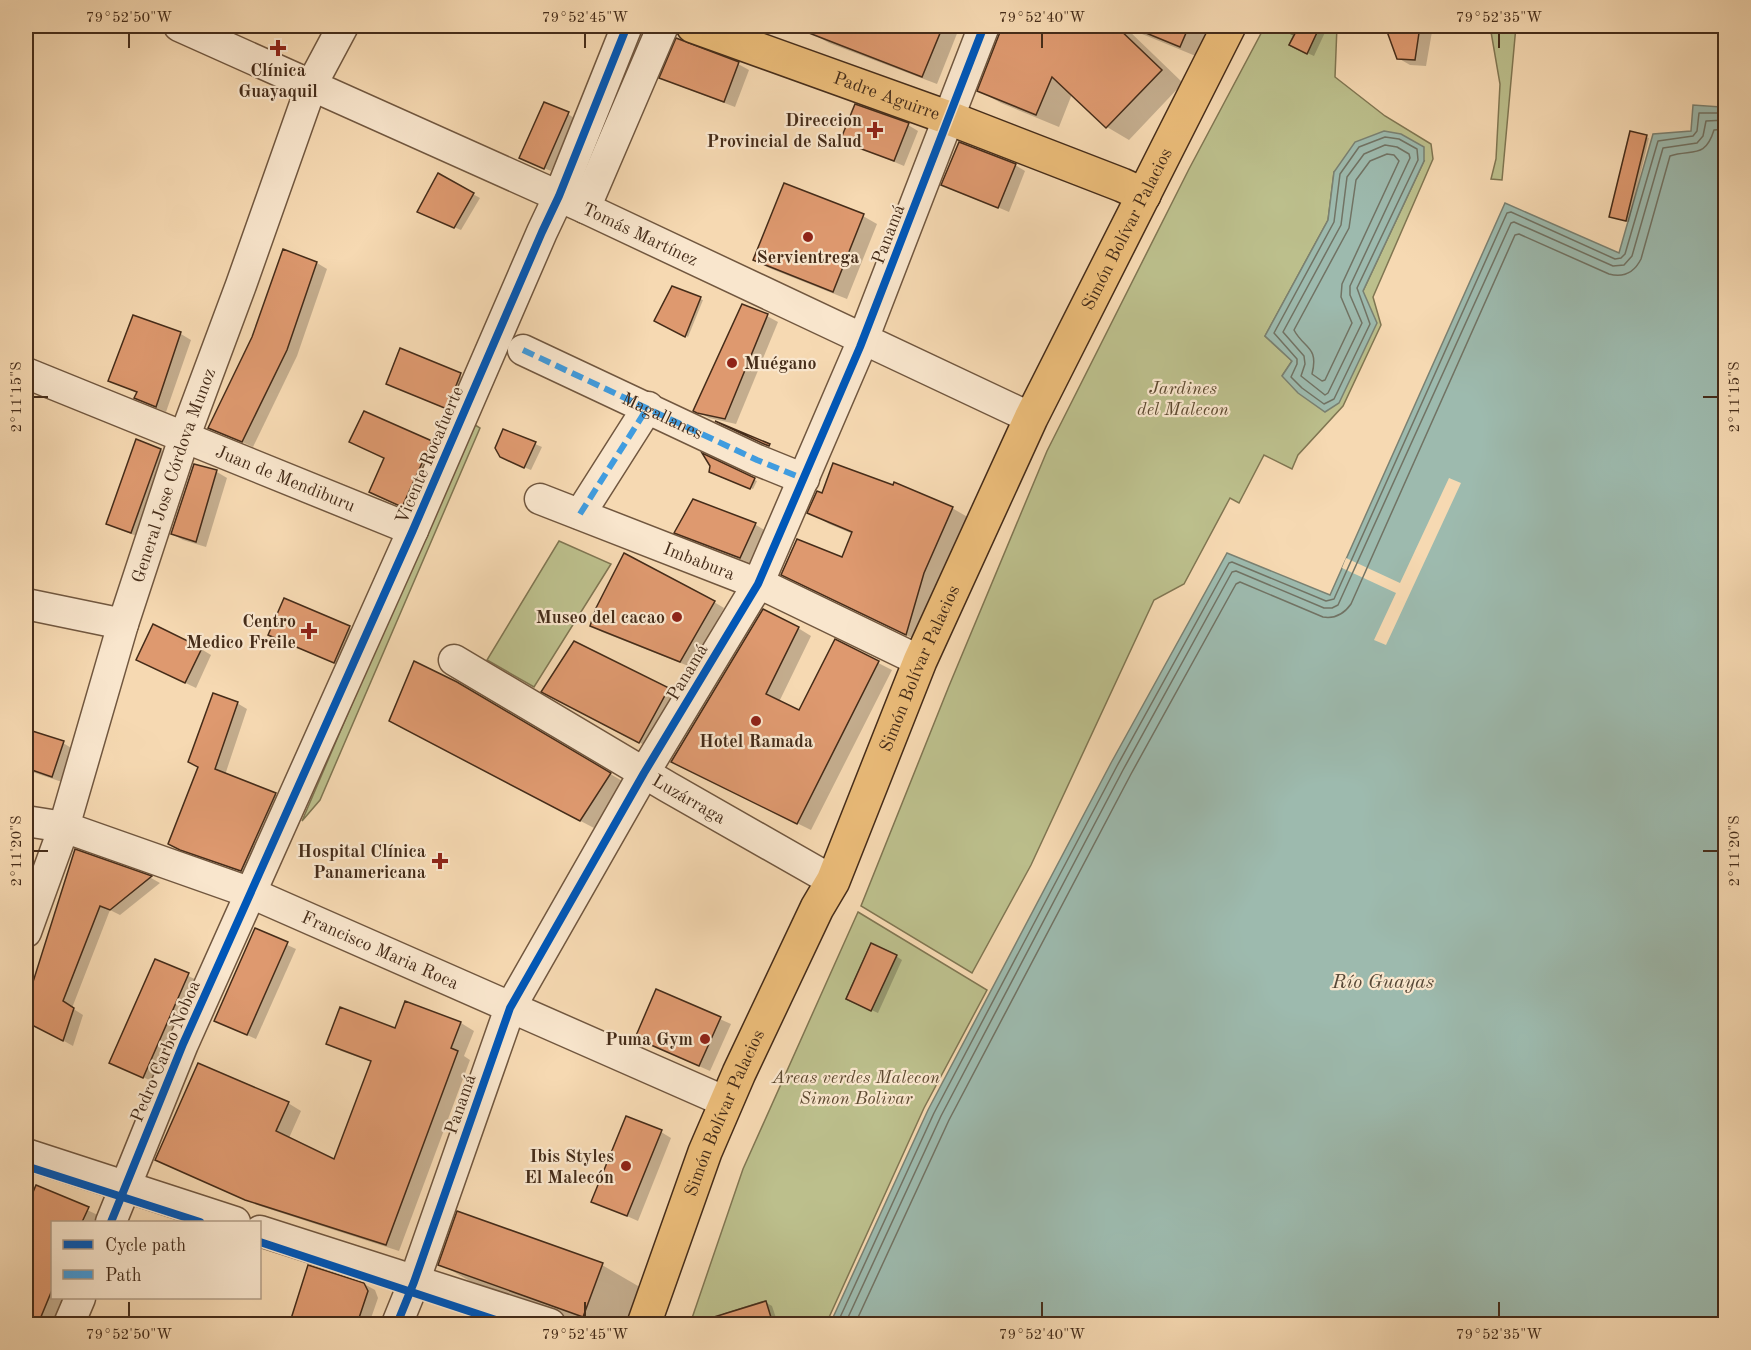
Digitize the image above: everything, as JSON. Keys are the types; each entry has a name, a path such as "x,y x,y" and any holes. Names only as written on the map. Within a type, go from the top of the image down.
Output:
{"main road":[{"name":"Padre Aguirre","path":"693,26 949,118 1144,195"},
{"name":"Simón Bolívar Palacios","path":"644,1324 705,1152 817,908 833,881 920,661 1031,418 1229,26"}],"street":[{"name":"Tomás Martínez","path":"179,26 572,202 1031,418"},
{"name":"General Jose Córdova Munoz","path":"26,932 64,827 123,624 184,438 245,275 312,84 343,26"},
{"name":"Vicente Rocafuerte","path":"572,202 627,26"},
{"name":"Vicente Rocafuerte","path":"251,893 413,530 542,232 572,202 663,26"},
{"name":"Panamá","path":"397,1324 414,1282 510,1008 644,773 758,584 864,338 984,26"},
{"name":"Magallanes","path":"523,350 757,460 804,479"},
{"name":"Juan de Mendiburu","path":"26,373 413,530"},
{"path":"580,514 648,407"},
{"name":"Imbabura","path":"540,499 758,584 920,661"},
{"path":"26,604 123,624"},
{"name":"Luzárraga","path":"454,660 644,773 833,881"},
{"name":"Francisco Maria Roca","path":"26,821 64,827 251,893 726,1102"},
{"name":"Pedro Carbo Noboa","path":"111,1221 183,1044 251,893"},
{"path":"26,1154 232,1221"},
{"path":"261,1231 550,1324"},
{"path":"69,1324 80,1299"}],"green space":[{"name":"Jardines del Malecon","path":"1265,26 1279,26 1294,35 1289,45 1306,53 1320,26 1337,26 1335,77 1385,116 1431,144 1433,159 1373,297 1381,325 1343,406 1298,455 1292,469 1264,455 1239,503 1230,498 1184,584 1154,600 1031,865 972,973 861,906 1047,451 1189,169","holes":["1424,161 1363,291 1282,376 1292,361 1265,336 1328,220 1334,172"]},
{"path":"1490,26 1516,26 1502,180 1491,179 1496,159 1500,84"},
{"path":"472,423 480,428 320,800 302,821"},
{"path":"559,541 611,564 534,687 487,660"},
{"name":"Areas verdes Malecon Simon Bolivar","path":"858,912 987,990 924,1108 826,1324 773,1324 765,1301 724,1314 727,1324 690,1324 743,1169","holes":["871,944 896,955 871,1010 846,999"]}],"water":[{"name":"Río Guayas","path":"1725,26 1725,1324 830,1324 928,1110 1111,763 1227,553 1330,595 1505,203 1619,253 1653,134 1691,131 1693,105 1721,107"},
{"path":"1384,131 1401,134 1424,147 1424,161 1363,291 1377,323 1339,403 1325,412 1298,393 1282,376 1292,361 1265,336 1328,220 1334,172 1355,142"}],"pier":[{"path":"1449,478 1461,483 1386,645 1374,640 1396,593 1342,568 1346,558 1400,583"}],"building":[{"path":"791,26 943,26 922,77"},
{"path":"1001,26 1116,26 1162,70 1106,128 1052,77 1036,115 977,91"},
{"path":"1129,26 1189,26 1180,47"},
{"path":"1299,26 1320,26 1307,54 1289,45"},
{"path":"1385,26 1420,26 1415,60 1397,59"},
{"path":"676,38 739,62 724,102 659,78"},
{"path":"544,102 569,112 544,169 519,158"},
{"name":"Direccion Provincial de Salud","path":"855,104 909,123 894,161 840,141"},
{"path":"1630,131 1647,135 1626,221 1609,217"},
{"path":"959,142 1016,164 998,208 941,185"},
{"path":"438,173 474,193 454,228 417,212"},
{"name":"Servientrega","path":"784,183 864,214 833,292 753,260"},
{"path":"283,249 317,262 287,350 242,442 208,428 252,337"},
{"path":"672,286 701,297 685,337 654,321"},
{"name":"Muégano","path":"742,304 768,314 725,419 697,413 693,411"},
{"path":"133,315 181,332 156,407 134,398 137,392 108,381"},
{"path":"400,348 461,373 447,409 386,384"},
{"path":"364,411 432,441 402,507 369,492 384,458 349,442"},
{"path":"715,421 770,444 769,446 764,444"},
{"path":"503,429 536,442 524,468 500,457 495,448"},
{"path":"136,439 161,449 131,533 106,524"},
{"path":"702,453 755,478 750,489 709,472 710,466"},
{"path":"833,463 893,485 894,482 953,507 924,573 906,635 781,575 797,539 842,557 852,532 807,513 817,491 822,493"},
{"path":"194,464 217,470 196,542 171,534"},
{"path":"693,499 756,523 740,558 674,533"},
{"path":"624,553 715,601 680,662 590,626 596,608"},
{"name":"Centro Medico Freile","path":"284,598 350,626 334,663 268,635"},
{"name":"Hotel Ramada","path":"763,609 799,627 766,694 799,710 835,639 879,661 797,824 671,762"},
{"path":"153,624 202,648 185,683 136,660"},
{"path":"574,641 669,688 639,743 541,692"},
{"path":"414,661 457,682 611,773 580,821 389,721"},
{"path":"213,693 238,702 215,769 276,793 241,871 168,844 198,767 188,762"},
{"path":"26,729 64,741 52,777 26,768"},
{"path":"75,849 152,876 110,910 100,906 63,1001 74,1008 63,1041 26,1022 26,1004"},
{"path":"255,928 288,942 247,1035 214,1021"},
{"path":"871,943 897,955 871,1011 846,999"},
{"path":"155,959 189,973 143,1078 109,1063"},
{"path":"656,989 721,1017 699,1066 635,1038"},
{"path":"405,1001 461,1022 451,1048 458,1051 386,1245 245,1200 155,1160 198,1063 289,1102 276,1131 334,1159 371,1061 326,1044 340,1007 395,1028"},
{"name":"Ibis Styles El Malecón","path":"626,1116 662,1130 627,1216 591,1202"},
{"path":"36,1185 89,1207 82,1221 51,1221 51,1292 38,1324 26,1324 26,1209"},
{"path":"457,1211 603,1263 583,1317 438,1265"},
{"path":"308,1265 364,1283 368,1291 357,1324 290,1322"},
{"path":"766,1301 773,1324 702,1324 701,1321"}],"marked path":[{"path":"523,350 757,460 804,479"},
{"path":"580,514 648,407"}],"cycle path":[{"path":"111,1221 183,1044 413,530 559,196 627,26"},
{"path":"397,1324 414,1282 510,1008 644,773 758,584 860,347 984,26"},
{"path":"26,1166 197,1221"},
{"path":"261,1242 508,1324"}],"place":[{"name":"Clínica Guayaquil","path":"278,48"},
{"name":"Direccion Provincial de Salud","path":"875,130"},
{"name":"Servientrega","path":"808,237"},
{"name":"Muégano","path":"732,363"},
{"name":"Museo del cacao","path":"677,617"},
{"name":"Centro Medico Freile","path":"309,631"},
{"name":"Hotel Ramada","path":"756,721"},
{"name":"Hospital Clínica Panamericana","path":"440,861"},
{"name":"Puma Gym","path":"705,1039"},
{"name":"Ibis Styles El Malecón","path":"626,1166"}]}
